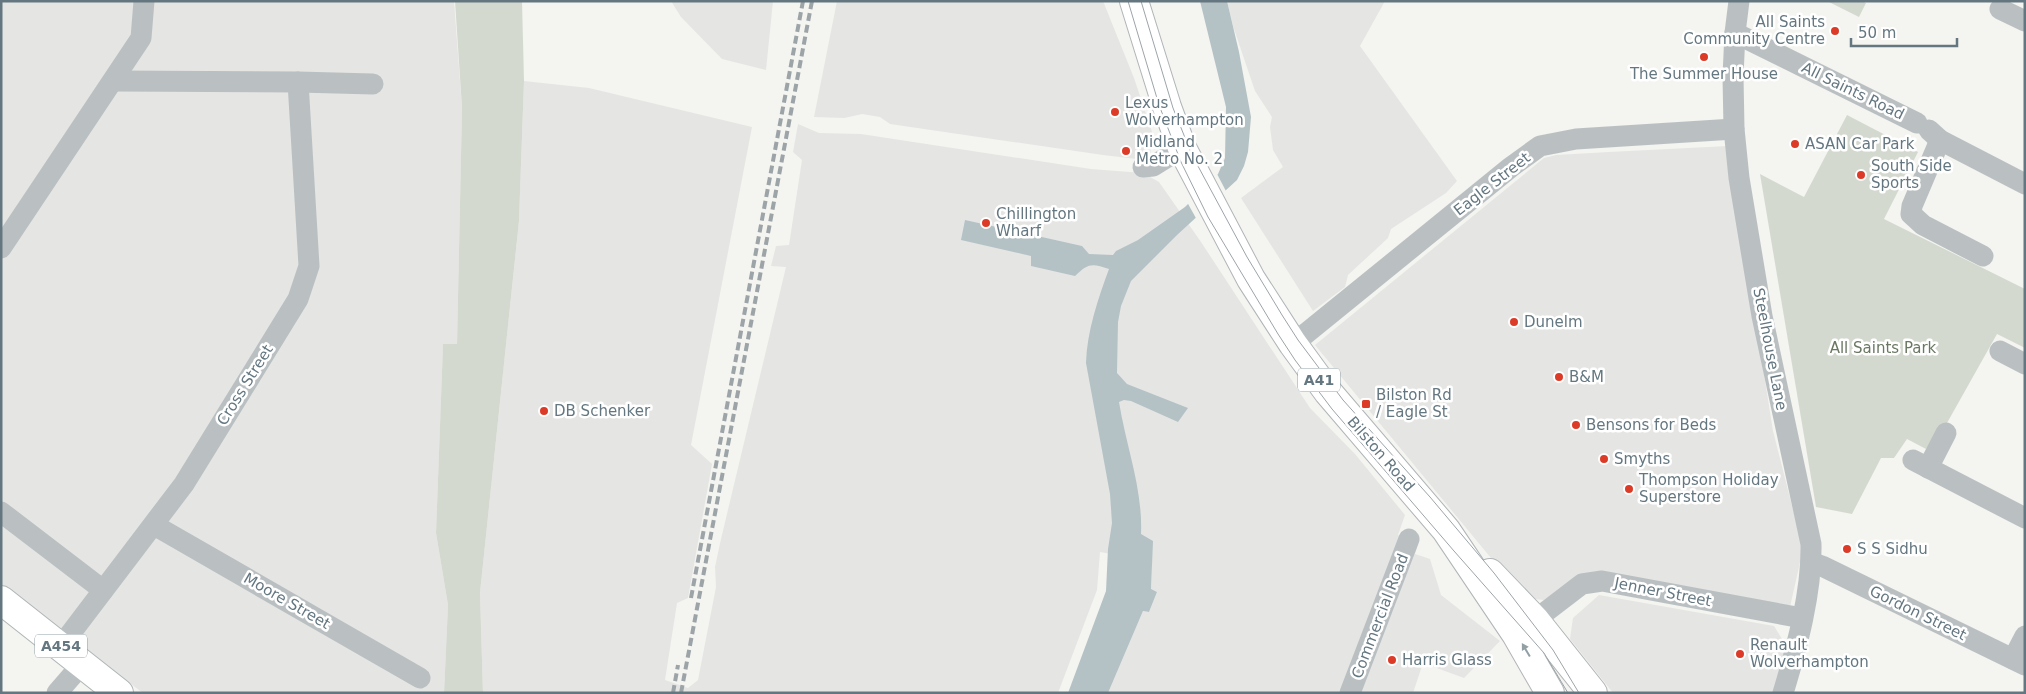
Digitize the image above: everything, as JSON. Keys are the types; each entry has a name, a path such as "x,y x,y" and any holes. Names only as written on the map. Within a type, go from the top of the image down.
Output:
{"highway":[{"name":"A41","path":"1134,1 1166,107 1182,148"},
{"name":"Bilston Road","path":"1182,148 1195,176 1251,279 1293,344 1328,392 1446,530 1516,634 1550,693"},
{"name":"A41","path":"1446,530 1512,594 1593,693"},
{"name":"A454","path":"1,600 119,693"}],"street":[{"path":"1,248 141,38 144,1"},
{"name":"Steelhouse Lane","path":"1739,1 1735,33 1734,129 1739,178 1762,316 1811,544 1811,562 1802,618 1783,693"},
{"path":"2000,9 2025,21"},
{"name":"All Saints Road","path":"1735,33 1927,130 2025,184"},
{"path":"113,81 373,84"},
{"name":"Cross Street","path":"61,646 184,484 298,299 309,266 298,82"},
{"name":"Eagle Street","path":"1293,344 1511,167 1540,146 1576,139 1734,129"},
{"path":"1927,130 1911,214 1924,225 1983,256"},
{"path":"1143,167 1153,166 1182,148"},
{"path":"2000,351 2025,364"},
{"path":"1946,433 1921,464 2025,518"},
{"path":"1,512 103,590"},
{"name":"Moore Street","path":"154,525 420,678"},
{"name":"Commercial Road","path":"1350,693 1409,539"},
{"name":"Gordon Street","path":"1811,562 2019,662"},
{"name":"Jenner Street","path":"1535,620 1582,584 1602,581 1802,618"},
{"path":"2019,662 2025,636"},
{"path":"57,693 83,663"}],"shaded area":[{"path":"1,1 454,1 462,108 457,344 443,345 436,533 448,605 444,693 143,693 1,587"},
{"path":"671,1 773,1 766,70 722,59 681,17"},
{"path":"837,1 1103,1 1134,78 1152,132 1150,158 1145,160 1103,155 890,124 880,117 862,114 844,118 814,117"},
{"path":"1200,1 1227,1 1251,117 1248,152 1237,180 1177,235 1131,281 1121,306 1118,322 1117,373 1127,384 1188,408 1178,422 1131,401 1124,400 1119,402 1137,484 1141,534 1153,541 1151,589 1157,592 1149,612 1143,611 1108,693 1068,693 1106,591 1108,549 1112,523 1110,494 1086,363 1091,327 1109,269 1090,265 1075,276 1031,266 1031,256 961,240 965,220 1082,246 1089,254 1113,255 1116,251 1138,240 1185,207 1218,174 1225,158 1226,107"},
{"path":"1227,1 1385,1 1360,46 1457,181 1446,193 1391,229 1388,238 1348,275 1345,287 1313,311 1241,198 1283,167 1273,150 1270,127 1272,117 1255,91 1233,26"},
{"path":"524,81 589,88 752,127 691,445 712,464 688,598 677,603 665,680 688,688 698,680 716,587 715,567 786,267 771,266 776,246 789,245 802,160 793,152 798,124 819,133 861,134 1091,169 1143,173 1159,182 1201,242 1310,408 1355,454 1405,515 1398,535 1418,544 1415,554 1430,559 1441,595 1500,641 1464,678 1423,663 1413,693 1108,693 1143,611 1149,612 1157,592 1151,590 1152,561 1100,552 1097,590 1058,693 483,693 480,593 519,221"},
{"path":"1728,146 1773,431 1803,549 1790,607 1611,574 1544,600 1524,598 1315,345 1544,158 1556,155"},
{"path":"1599,595 1774,626 1787,647 1775,693 1613,693 1570,639 1573,618"}],"green space":[{"path":"455,1 522,1 524,81 519,221 480,593 483,693 444,693 448,605 436,533 443,344 457,344 462,108"},
{"path":"1827,1 1862,1 1866,3 1859,17"},
{"name":"All Saints Park","path":"1847,115 1918,152 1884,219 2025,289 2025,348 1997,334 1947,423 1926,449 1907,439 1894,458 1881,458 1852,514 1816,507 1760,174 1804,197"}],"pier":[{"path":"1216,172 1227,193 1197,220 1187,202"}],"tram line":[{"path":"1128,1 1159,105 1181,162 1208,217 1278,334 1332,409 1544,653 1568,693"},
{"path":"1141,1 1173,108 1192,155 1247,257 1282,315 1298,340 1343,400 1430,497 1494,573 1553,650 1579,693"}],"railway":[{"path":"691,598 803,1"},
{"path":"681,693 812,1"},
{"path":"673,693 678,665"}],"place":[{"name":"All Saints Community Centre","path":"1835,31"},
{"name":"The Summer House","path":"1704,57"},
{"name":"Lexus Wolverhampton","path":"1115,112"},
{"name":"ASAN Car Park","path":"1795,144"},
{"name":"Midland Metro No. 2","path":"1126,151"},
{"name":"South Side Sports","path":"1861,175"},
{"name":"Chillington Wharf","path":"986,223"},
{"name":"Dunelm","path":"1514,322"},
{"name":"B&M","path":"1559,377"},
{"name":"Bilston Rd / Eagle St","path":"1366,404"},
{"name":"DB Schenker","path":"544,411"},
{"name":"Bensons for Beds","path":"1576,425"},
{"name":"Smyths","path":"1604,459"},
{"name":"Thompson Holiday Superstore","path":"1629,489"},
{"name":"S S Sidhu","path":"1847,549"},
{"name":"Renault Wolverhampton","path":"1740,654"},
{"name":"Harris Glass","path":"1392,660"}]}
